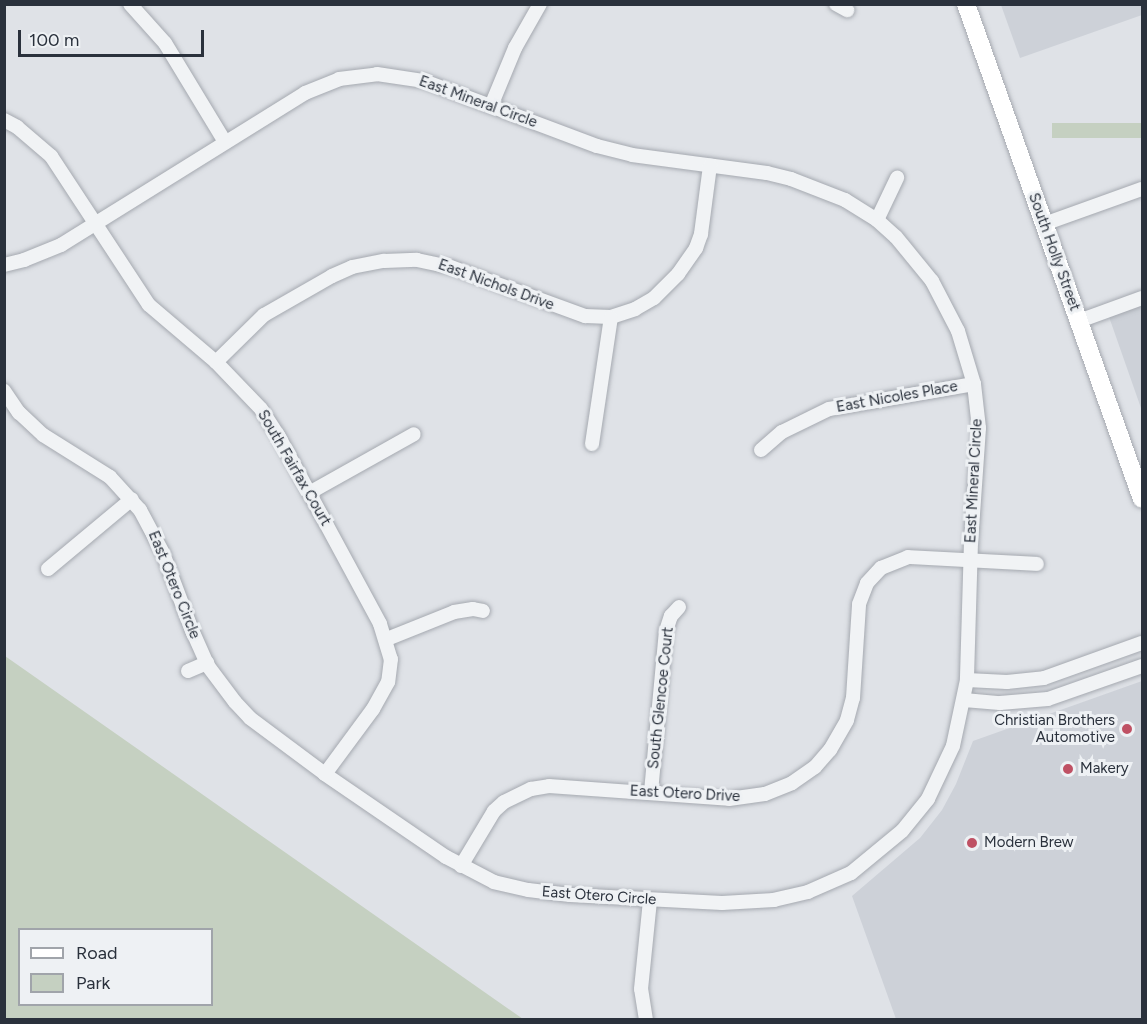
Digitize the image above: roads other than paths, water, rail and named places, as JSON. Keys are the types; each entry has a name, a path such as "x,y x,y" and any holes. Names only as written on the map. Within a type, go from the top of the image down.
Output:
{"main road":[{"name":"South Holly Street","path":"966,4 1143,499"}],"street":[{"path":"130,4 161,37 225,142"},
{"path":"491,106 515,48 540,4"},
{"name":"East Mineral Circle","path":"4,265 42,254 96,225 305,93 354,76 377,74 424,81 597,146 632,155 791,179 836,196 877,220 920,264 945,303 958,331 974,384 979,428 967,680 964,700"},
{"name":"South Fairfax Court","path":"4,120 17,126 51,156 149,305 242,386 265,414 387,639 391,659 388,682 373,709 325,774"},
{"name":"East Nichols Drive","path":"216,362 264,315 352,267 384,261 433,262 569,312 611,317 635,309 654,298 686,264 701,234 710,166"},
{"path":"877,220 897,178"},
{"path":"1044,224 1143,189"},
{"path":"1079,321 1143,298"},
{"path":"592,444 611,317"},
{"name":"East Nicoles Place","path":"761,450 782,432 829,408 974,384"},
{"name":"East Otero Circle","path":"4,391 19,413 43,435 110,477 132,499 157,538 207,663 228,693 250,718 325,774 460,866 494,882 528,890 650,900 722,903 774,900 815,890 851,873 885,848 928,799 953,746 964,700"},
{"path":"309,493 414,434"},
{"path":"48,569 132,499"},
{"name":"East Otero Drive","path":"460,866 494,811 504,802 531,789 549,786 748,798 779,790 803,777 830,750 847,720 853,698 859,604 862,593 873,575 890,563 908,557 1037,564"},
{"name":"South Glencoe Court","path":"651,792 666,631 671,616 679,607"},
{"path":"387,639 453,612 473,609 483,611"},
{"path":"967,680 1007,682 1044,678 1143,643"},
{"path":"188,671 207,663"},
{"path":"964,700 1000,703 1048,699 1143,666"},
{"path":"646,1020 641,989 650,900"}],"place":[{"name":"Christian Brothers Automotive","path":"1127,729"},
{"name":"Makery","path":"1068,769"},
{"name":"Modern Brew","path":"972,843"}]}
